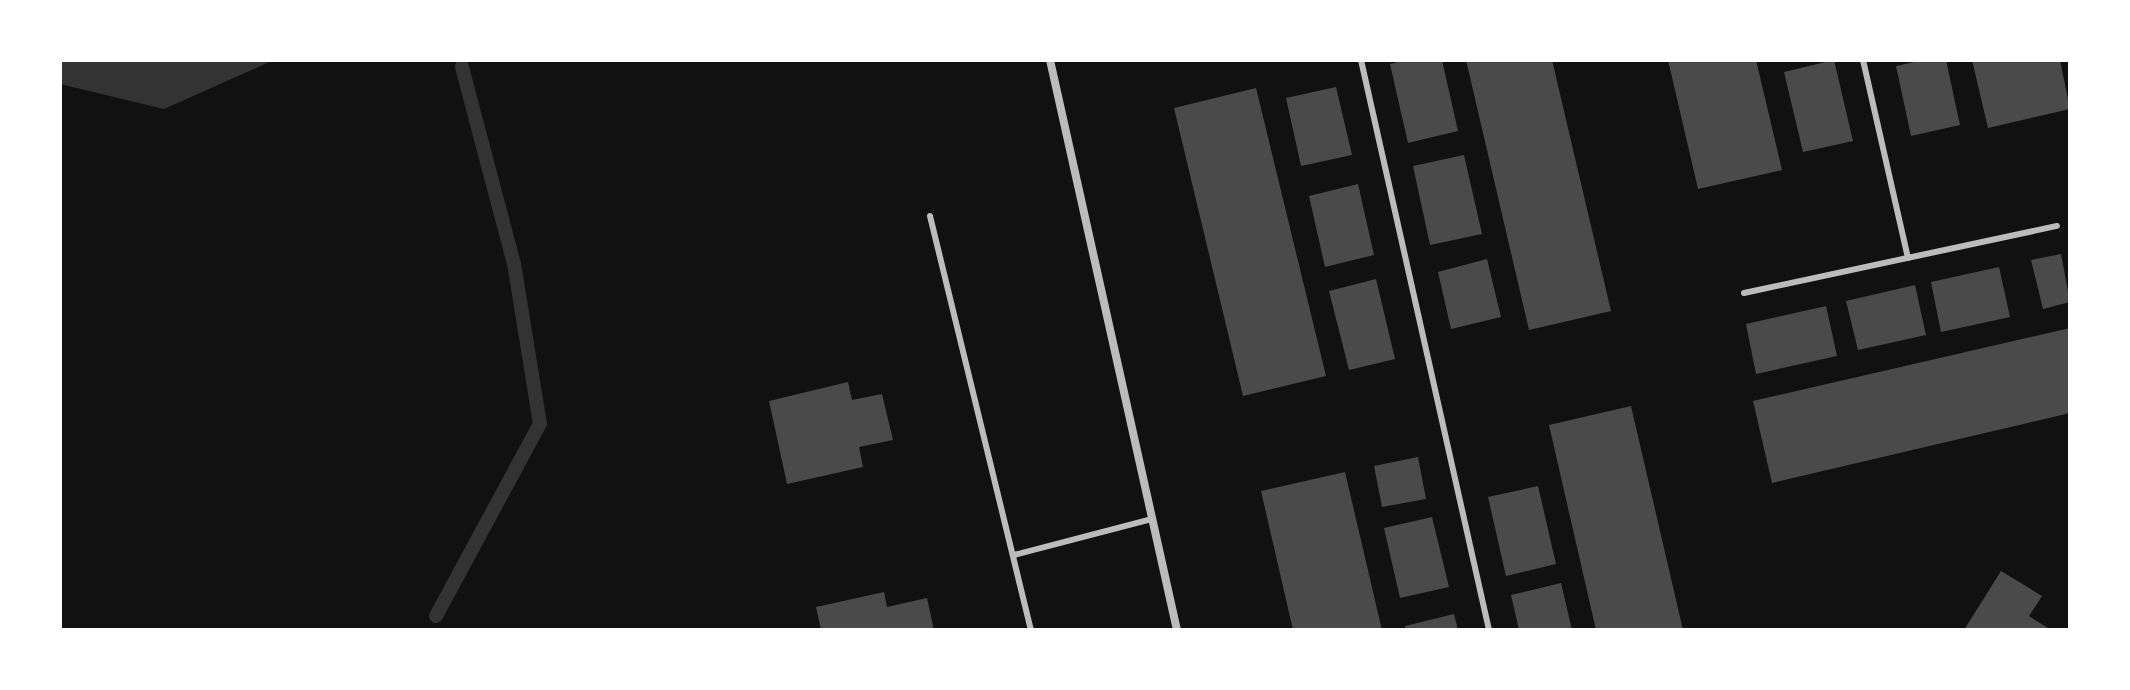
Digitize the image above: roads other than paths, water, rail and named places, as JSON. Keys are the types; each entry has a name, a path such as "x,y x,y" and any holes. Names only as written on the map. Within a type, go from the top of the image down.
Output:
{"street":[{"path":"1050,60 1177,630"}],"lane":[{"path":"1361,60 1489,630"},
{"path":"1863,60 1908,258"},
{"path":"930,216 1031,630"},
{"path":"1744,293 2057,226"},
{"path":"1014,555 1152,519"}],"waterway":[{"path":"436,616 540,424 514,264 462,67"}]}
